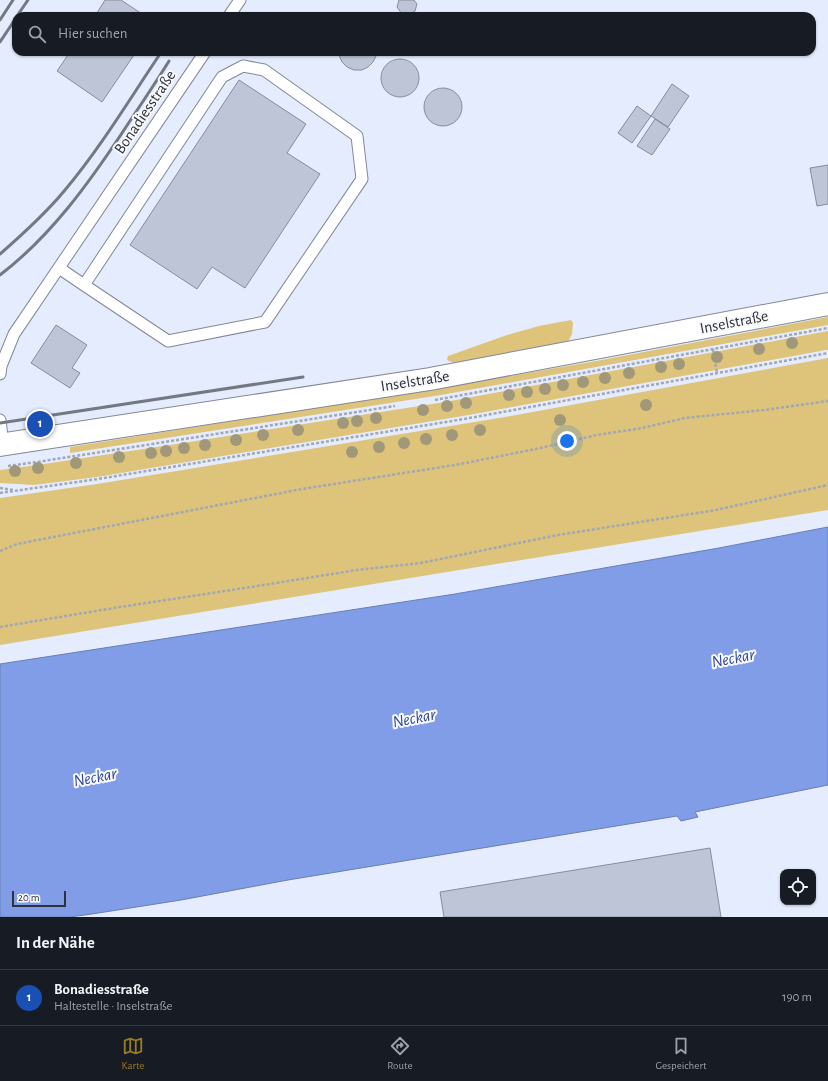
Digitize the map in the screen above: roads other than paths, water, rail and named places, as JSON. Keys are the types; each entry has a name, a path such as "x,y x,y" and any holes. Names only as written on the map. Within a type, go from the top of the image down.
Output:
{"street":[{"name":"Inselstraße","path":"2,445 435,378 828,304"}],"lane":[{"path":"232,12 240,0"},
{"name":"Bonadiesstraße","path":"0,374 1,366 14,334 202,56"},
{"path":"59,268 84,285 168,342 265,322 362,179 357,136 264,70 243,66 222,77 84,285"},
{"path":"0,420 2,445"}],"water":[{"name":"Neckar","path":"828,527 828,785 695,812 698,817 681,821 677,816 92,914 70,917 0,917 0,664 455,594 719,548"}],"railway":[{"path":"0,20 13,0"},
{"path":"20,12 28,0"},
{"path":"0,42 12,24"},
{"path":"0,254 26,231 58,199 103,140 159,56"},
{"path":"0,275 19,260 68,208 111,150 169,61"},
{"path":"0,423 303,377"}],"place":[{"name":"Bonadiesstraße","path":"40,424"}]}
